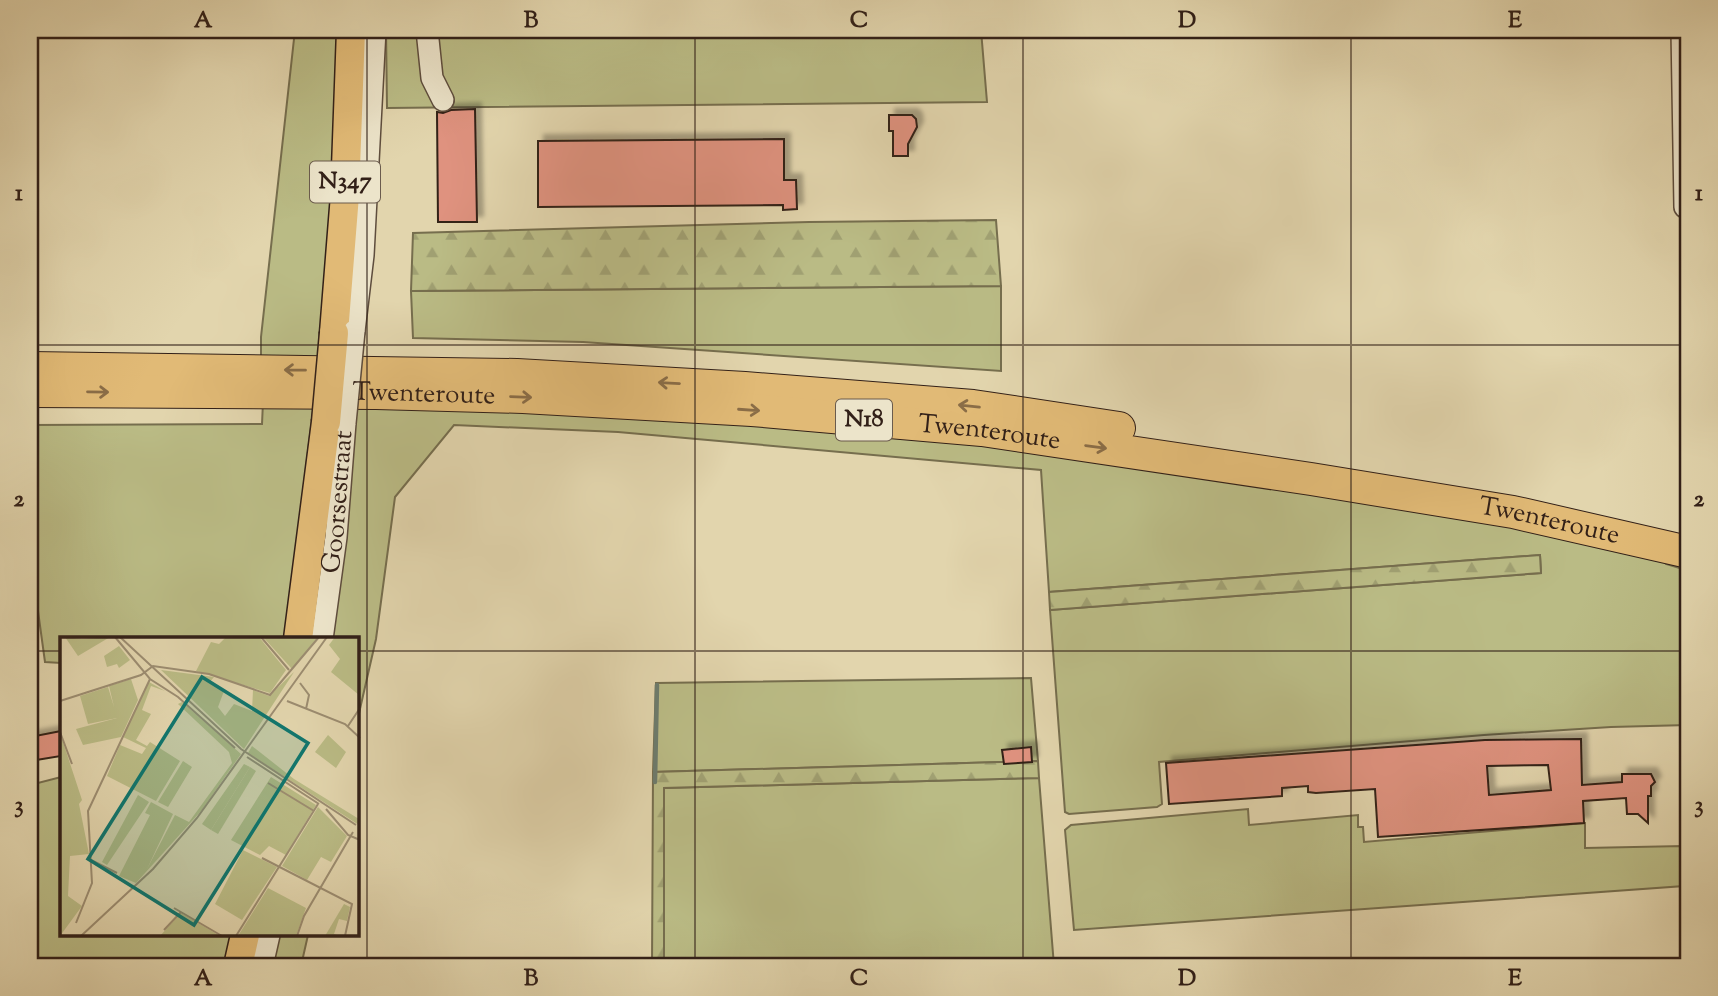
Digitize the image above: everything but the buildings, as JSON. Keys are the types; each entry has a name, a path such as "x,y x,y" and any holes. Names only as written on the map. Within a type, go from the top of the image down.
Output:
{"highway":[{"name":"Twenteroute","path":"30,368 517,375 745,387 973,406 1504,489 1688,530"},
{"name":"Twenteroute","path":"30,391 376,393 523,397 752,410 982,430 1513,512 1688,552"}],"main road":[{"name":"Goorsestraat","path":"298,637 335,423 344,332 345,195 351,30"},
{"path":"238,966 245,936"}],"street":[{"name":"Goorsestraat","path":"344,332 363,254 375,30"},
{"path":"427,30 432,78 443,100"},
{"path":"1682,30 1685,207"},
{"name":"Goorsestraat","path":"322,637 336,537 335,423"},
{"path":"262,966 269,936"}],"green space":[{"path":"295,30 338,30 335,145 319,363 261,362 261,337"},
{"path":"386,30 981,30 987,102 387,108"},
{"path":"996,220 1001,286 411,291 413,233 809,222"},
{"path":"1001,286 1001,371 583,342 413,338 411,291"},
{"path":"263,402 314,402 285,637 60,637 60,663 45,662 30,553 30,425 262,424"},
{"path":"494,406 1017,445 1523,527 1665,561 1666,564 1683,569 1683,604 1688,638 1688,725 1484,735 1159,762 1162,804 1157,807 1069,814 1065,812 1050,610 1541,573 1540,555 1049,592 1041,470 618,432 454,425 395,497 376,639 359,713 359,637 330,637 356,408"},
{"path":"1540,555 1541,573 1050,610 1049,592"},
{"path":"1031,678 1038,761 653,772 656,683"},
{"path":"1038,761 1039,778 664,788 664,966 652,966 653,772"},
{"path":"60,777 60,936 233,936 226,966 30,966 30,785"},
{"path":"1039,778 1054,966 664,966 664,788"},
{"path":"1248,809 1249,825 1358,815 1358,827 1363,827 1364,842 1585,823 1585,848 1683,846 1684,886 1074,930 1065,830 1071,825"},
{"path":"275,936 308,936 301,966 269,966"}],"waterway":[{"path":"655,782 657,685"}]}
